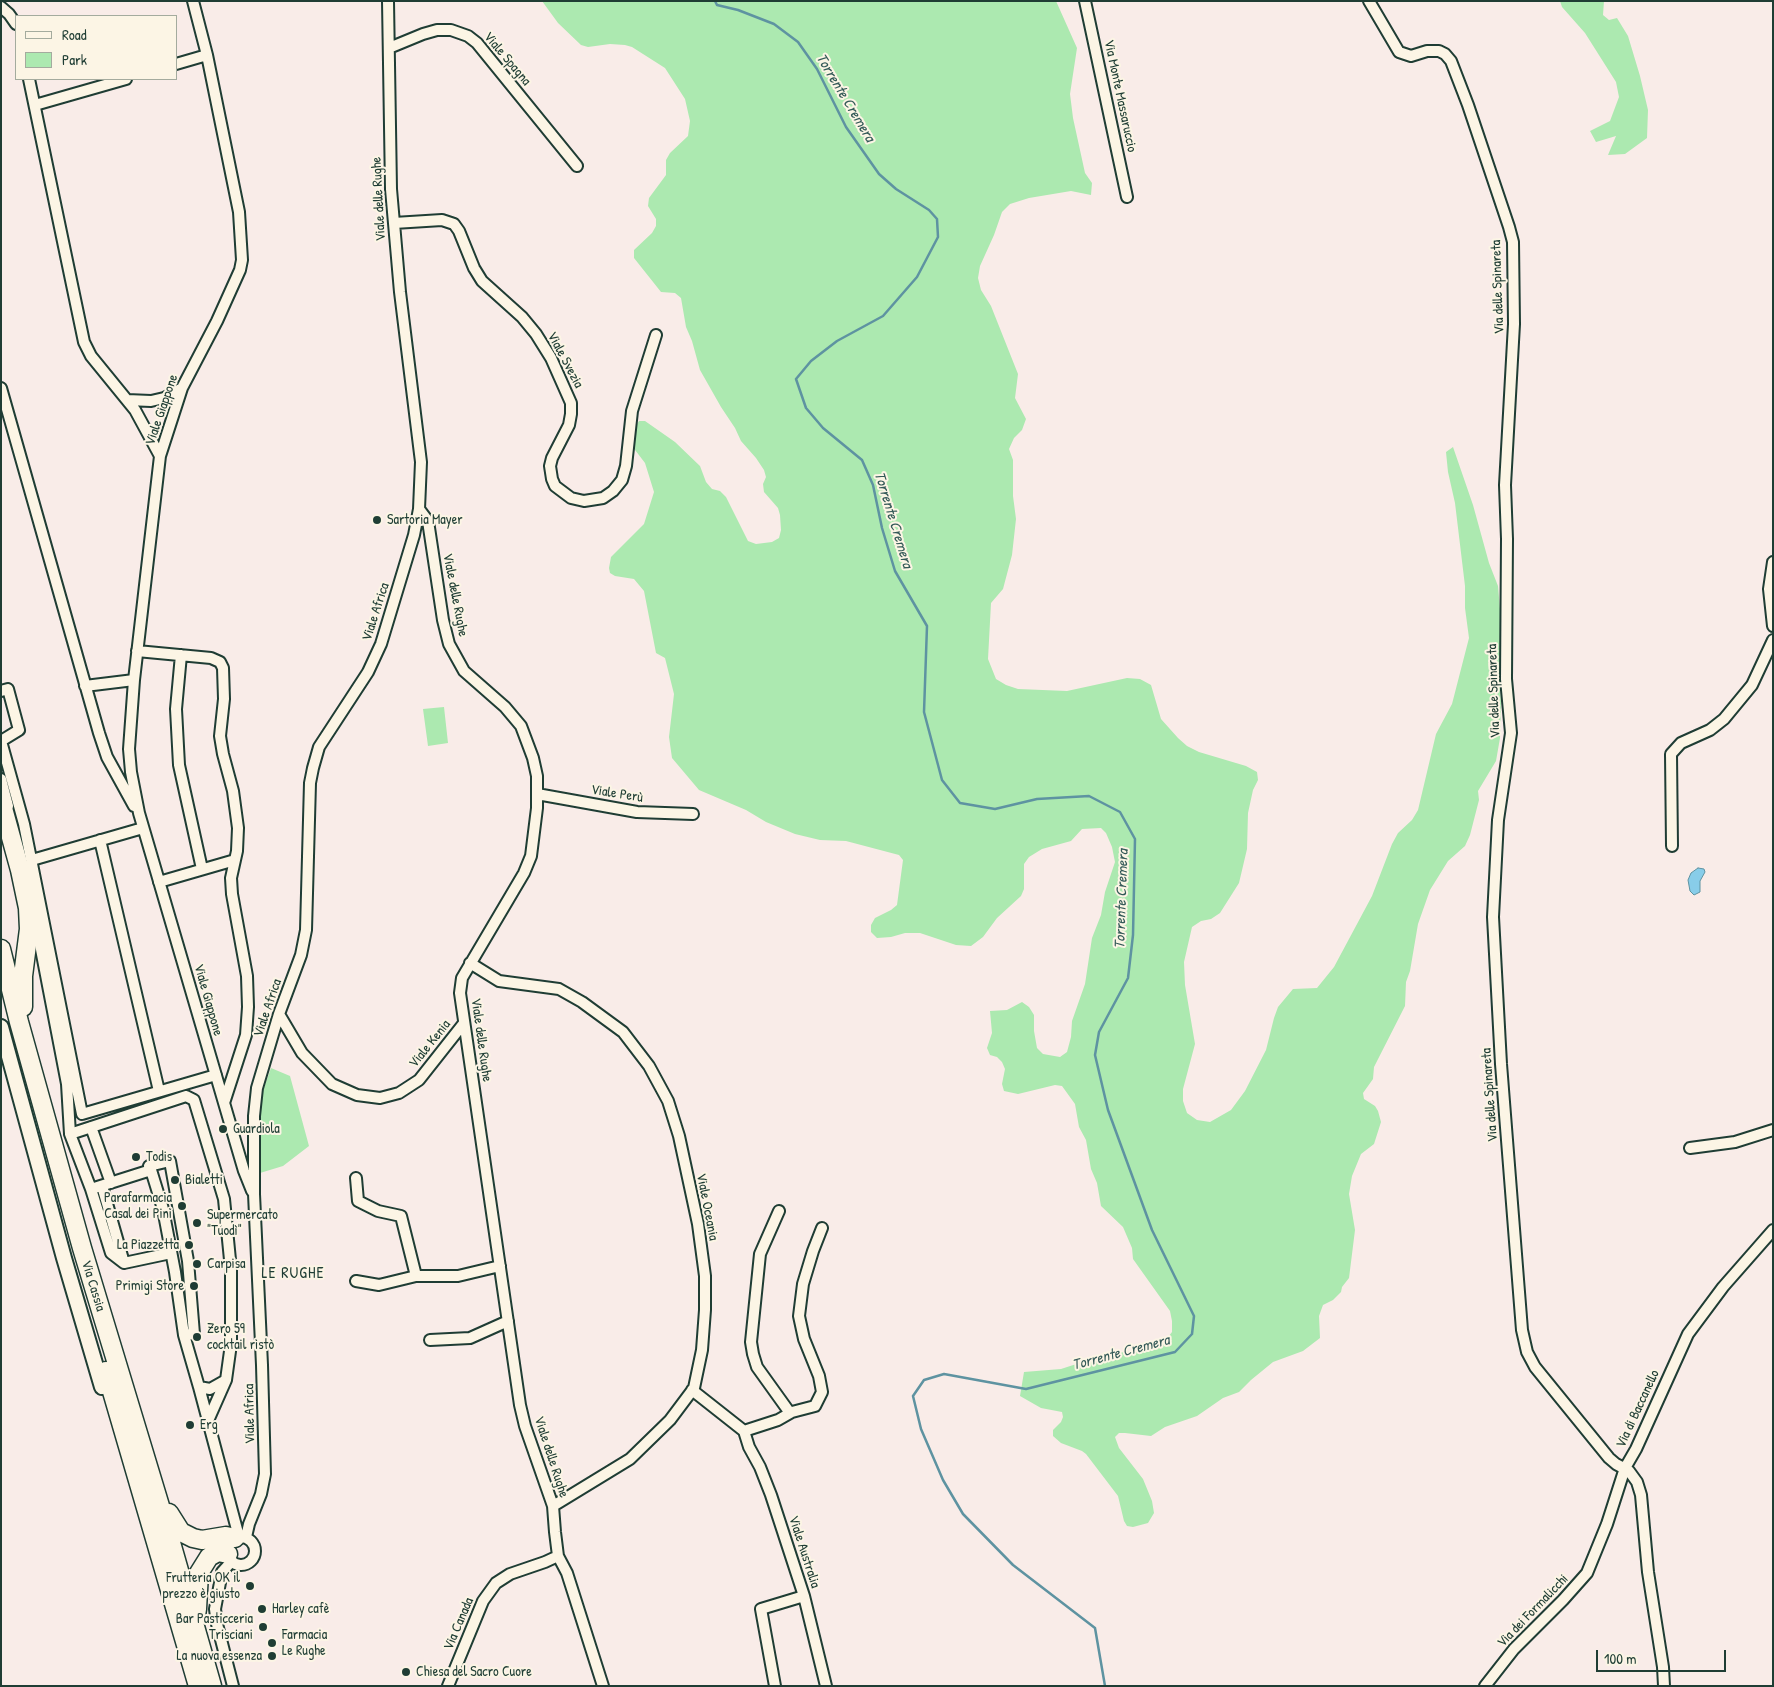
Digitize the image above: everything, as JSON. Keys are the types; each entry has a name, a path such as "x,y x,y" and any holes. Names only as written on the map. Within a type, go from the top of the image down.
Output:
{"highway":[{"path":"1,801 20,870 28,908 29,929 23,976 23,1012 19,1022"},
{"name":"Via Cassia","path":"1,949 19,1022 82,1248 194,1620 212,1686"},
{"name":"Via Cassia","path":"1,989 72,1253 198,1686"},
{"path":"106,1400 142,1522 156,1542"},
{"path":"154,1488 164,1501 173,1522 181,1532 202,1540 226,1536 240,1537"},
{"path":"194,1620 198,1609 199,1573 209,1557 218,1552 230,1558"}],"street":[{"name":"Viale Giappone","path":"193,1 207,55 239,212 242,260 240,270 217,321 182,388 160,456 137,651 129,749 131,772 143,828 244,1171 254,1194"},
{"name":"Viale delle Rughe","path":"388,1 391,188 400,292 421,462 420,509 428,521 443,620 449,644 464,671 505,707 520,726 533,758 537,776 535,834 531,856 524,873 462,978 460,993 520,1406 525,1426 553,1506 558,1556 567,1573 603,1686"},
{"name":"Via Monte Massaruccio","path":"1085,1 1127,197"},
{"name":"Via delle Spinareta","path":"1368,1 1399,52 1411,56 1427,51 1439,51 1445,54 1451,61 1468,105 1513,242 1514,324 1505,485 1507,540 1506,679 1511,733 1498,820 1493,917 1501,1064 1522,1330 1526,1352 1534,1367 1609,1458 1625,1468"},
{"path":"1,7 10,14 15,22"},
{"name":"Viale Spagna","path":"389,48 437,30 456,31 468,36 477,44 577,166"},
{"path":"178,63 207,55"},
{"path":"29,80 82,337 91,356 142,420 160,456"},
{"path":"35,105 122,80"},
{"name":"Viale Svezia","path":"394,223 442,220 454,224 482,281 522,317 536,334 551,358 571,403 570,422 550,466 555,486 571,498 580,500 598,499 613,492 622,480 626,466 632,411 656,335"},
{"name":"Viale Giappone","path":"1,388 84,686 107,757 139,813"},
{"path":"127,400 151,401 164,398 182,388"},
{"name":"Viale Africa","path":"233,1686 215,1609 222,1572 230,1558 229,1544 240,1537 249,1524 261,1494 264,1474 262,1366 254,1194 254,1116 257,1088 301,955 306,930 310,783 313,768 319,747 368,672 381,644 420,509"},
{"path":"1773,562 1769,589 1773,626"},
{"path":"1672,846 1671,754 1681,743 1710,730 1724,719 1752,685 1773,640"},
{"path":"137,651 211,658 218,661 222,666 224,699 220,736 233,791 238,836 231,878 232,894 247,976 246,1036 224,1104"},
{"path":"181,655 176,709 179,765 202,869"},
{"path":"84,686 134,680"},
{"path":"1,691 8,689 19,730 1,741 32,860 82,1114 216,1075"},
{"path":"1,779 30,892 48,981 67,1084 70,1134 91,1189 111,1253 124,1263 171,1253"},
{"name":"Viale Perù","path":"537,794 651,814 692,814"},
{"path":"32,860 143,828"},
{"path":"100,840 159,1091"},
{"path":"160,882 235,860"},
{"name":"Viale Oceania","path":"470,963 499,981 559,989 582,1002 622,1032 649,1066 668,1101 679,1136 698,1224 705,1276 705,1310 702,1350 692,1390 670,1420 630,1459 553,1506"},
{"name":"Viale Kenia","path":"280,1014 302,1053 332,1084 357,1095 380,1098 399,1093 419,1080 464,1023"},
{"path":"1,1027 64,1258 106,1400"},
{"name":"Viale Africa","path":"70,1134 175,1099 186,1096 194,1100 224,1199 231,1270 231,1344 226,1380 210,1389 199,1387"},
{"path":"91,1127 107,1184 124,1263"},
{"path":"1690,1148 1735,1142 1773,1130"},
{"path":"184,1335 194,1334 188,1261 170,1161 149,1166 163,1209 184,1335 240,1537 253,1542 256,1551 253,1559 241,1565 230,1558"},
{"path":"91,1189 151,1170"},
{"path":"356,1178 358,1201 378,1211 401,1216 416,1276"},
{"path":"779,1211 760,1254 751,1342 752,1354 758,1367 790,1413"},
{"path":"744,1431 778,1420 790,1413 815,1406 822,1392 819,1376 804,1339 799,1316 803,1284 822,1228"},
{"name":"Via di Baccanello","path":"1664,1686 1663,1667 1649,1581 1641,1495 1634,1476 1625,1468 1636,1449 1692,1328 1723,1287 1773,1230"},
{"path":"356,1282 379,1285 416,1276 458,1276 500,1266"},
{"path":"430,1340 470,1338 508,1321"},
{"path":"207,1423 226,1380"},
{"name":"Viale Australia","path":"692,1390 744,1431 771,1495 804,1596 826,1686"},
{"name":"Via dei Formalicchi","path":"1485,1686 1514,1649 1568,1596 1587,1573 1607,1524 1625,1468"},
{"name":"Via Canada","path":"448,1686 483,1601 496,1584 510,1574 558,1556"},
{"path":"775,1686 761,1609 804,1596"}],"green space":[{"path":"542,1 1056,1 1077,48 1070,94 1073,118 1085,173 1092,183 1091,195 1071,191 1029,198 1010,204 1002,212 980,266 978,278 981,290 991,306 1018,374 1015,398 1026,419 1022,430 1014,438 1009,449 1013,460 1013,496 1016,519 1012,555 1003,589 991,603 988,659 996,679 1018,689 1067,691 1127,678 1140,679 1151,685 1161,719 1187,746 1199,752 1246,766 1257,772 1258,780 1253,790 1248,813 1247,849 1239,883 1220,913 1192,927 1184,962 1185,985 1195,1044 1183,1089 1183,1101 1187,1113 1197,1120 1210,1122 1231,1110 1245,1091 1266,1050 1278,1007 1293,989 1317,988 1334,967 1372,896 1392,844 1398,833 1412,820 1418,810 1436,734 1452,704 1469,638 1455,503 1448,472 1446,452 1453,447 1498,586 1501,702 1500,738 1496,761 1478,791 1479,800 1470,835 1465,846 1448,861 1430,890 1418,924 1410,971 1406,982 1405,1006 1374,1067 1373,1079 1363,1093 1364,1099 1375,1106 1381,1122 1374,1144 1361,1154 1352,1176 1349,1194 1355,1230 1349,1278 1342,1287 1341,1292 1333,1300 1323,1305 1319,1316 1320,1338 1303,1351 1273,1362 1239,1392 1223,1398 1197,1416 1165,1427 1151,1436 1119,1433 1115,1437 1119,1448 1143,1479 1152,1501 1154,1513 1148,1523 1133,1527 1127,1526 1118,1496 1086,1454 1061,1443 1053,1436 1053,1430 1063,1417 1062,1412 1041,1408 1020,1396 1024,1372 1061,1369 1107,1354 1132,1351 1144,1352 1155,1347 1165,1341 1172,1332 1170,1311 1133,1259 1132,1248 1123,1227 1101,1206 1097,1183 1091,1169 1086,1140 1079,1127 1075,1104 1062,1086 1055,1085 1018,1094 1004,1091 1002,1084 1005,1069 997,1057 990,1055 987,1048 992,1033 990,1011 1007,1010 1022,1002 1029,1007 1034,1015 1037,1048 1043,1054 1060,1057 1067,1052 1071,1037 1072,1021 1085,984 1092,938 1101,915 1105,892 1115,862 1112,847 1106,833 1101,828 1082,829 1071,841 1042,849 1029,857 1024,864 1024,889 1021,896 997,918 983,937 971,946 956,945 920,933 905,933 877,938 871,932 871,925 875,918 897,905 903,860 899,855 846,841 820,840 795,834 766,822 746,810 699,790 672,758 669,737 674,694 665,658 656,653 644,591 634,579 615,576 610,573 609,568 611,557 644,524 654,492 645,463 632,446 633,430 639,421 645,421 675,442 700,466 706,482 712,489 720,491 726,497 748,541 756,544 772,542 779,538 781,530 780,515 778,508 764,492 763,484 766,477 764,470 741,441 700,370 686,327 681,298 675,293 661,292 634,258 634,250 652,233 656,226 656,219 648,206 649,198 666,175 666,160 670,153 688,136 690,121 685,99 665,68 632,47 625,45 610,44 588,47 581,45 558,23"},
{"path":"1560,1 1604,1 1603,15 1609,20 1617,18 1628,36 1648,110 1647,138 1625,154 1608,155 1616,136 1596,142 1590,131 1610,121 1619,97 1616,82 1585,33 1562,7"},
{"path":"444,707 448,743 428,746 423,709"},
{"path":"271,1068 290,1076 309,1146 283,1166 260,1173 260,1099"}],"water":[{"path":"1698,868 1704,869 1705,872 1700,881 1700,892 1694,895 1690,891 1688,880 1691,873"}],"waterway":[{"name":"Torrente Cremera","path":"715,1 717,5 738,10 774,24 798,42 817,69 846,127 879,174 896,189 929,210 937,219 938,237 917,277 883,316 837,341 811,361 796,379 806,408 823,428 862,460 873,485 882,528 895,571 927,626 924,712 942,780 960,803 995,809 1037,799 1089,796 1120,812 1135,839 1133,935 1128,978 1099,1032 1095,1055 1108,1110 1152,1230 1194,1316 1192,1334 1175,1352 1026,1389 944,1374 924,1380 913,1396 921,1429 943,1480 963,1514 1013,1565 1095,1628 1105,1686"}],"place":[{"name":"Sartoria Mayer","path":"377,520"},
{"name":"Guardiola","path":"223,1129"},
{"name":"Todis","path":"136,1157"},
{"name":"Bialetti","path":"175,1180"},
{"name":"Parafarmacia Casal dei Pini","path":"182,1206"},
{"name":"Supermercato \"Tuodì\"","path":"197,1223"},
{"name":"La Piazzetta","path":"189,1245"},
{"name":"Carpisa","path":"197,1264"},
{"name":"Primigi Store","path":"194,1286"},
{"name":"Zero 59 cocktail ristò","path":"197,1337"},
{"name":"Erg","path":"190,1425"},
{"name":"Frutteria OK il prezzo è giusto","path":"250,1586"},
{"name":"Harley cafè","path":"262,1609"},
{"name":"Bar Pasticceria Trisciani","path":"263,1627"},
{"name":"Farmacia Le Rughe","path":"272,1643"},
{"name":"La nuova essenza","path":"272,1656"},
{"name":"Chiesa del Sacro Cuore","path":"406,1672"}],"district":[{"name":"LE RUGHE","path":"293,1274"}]}
